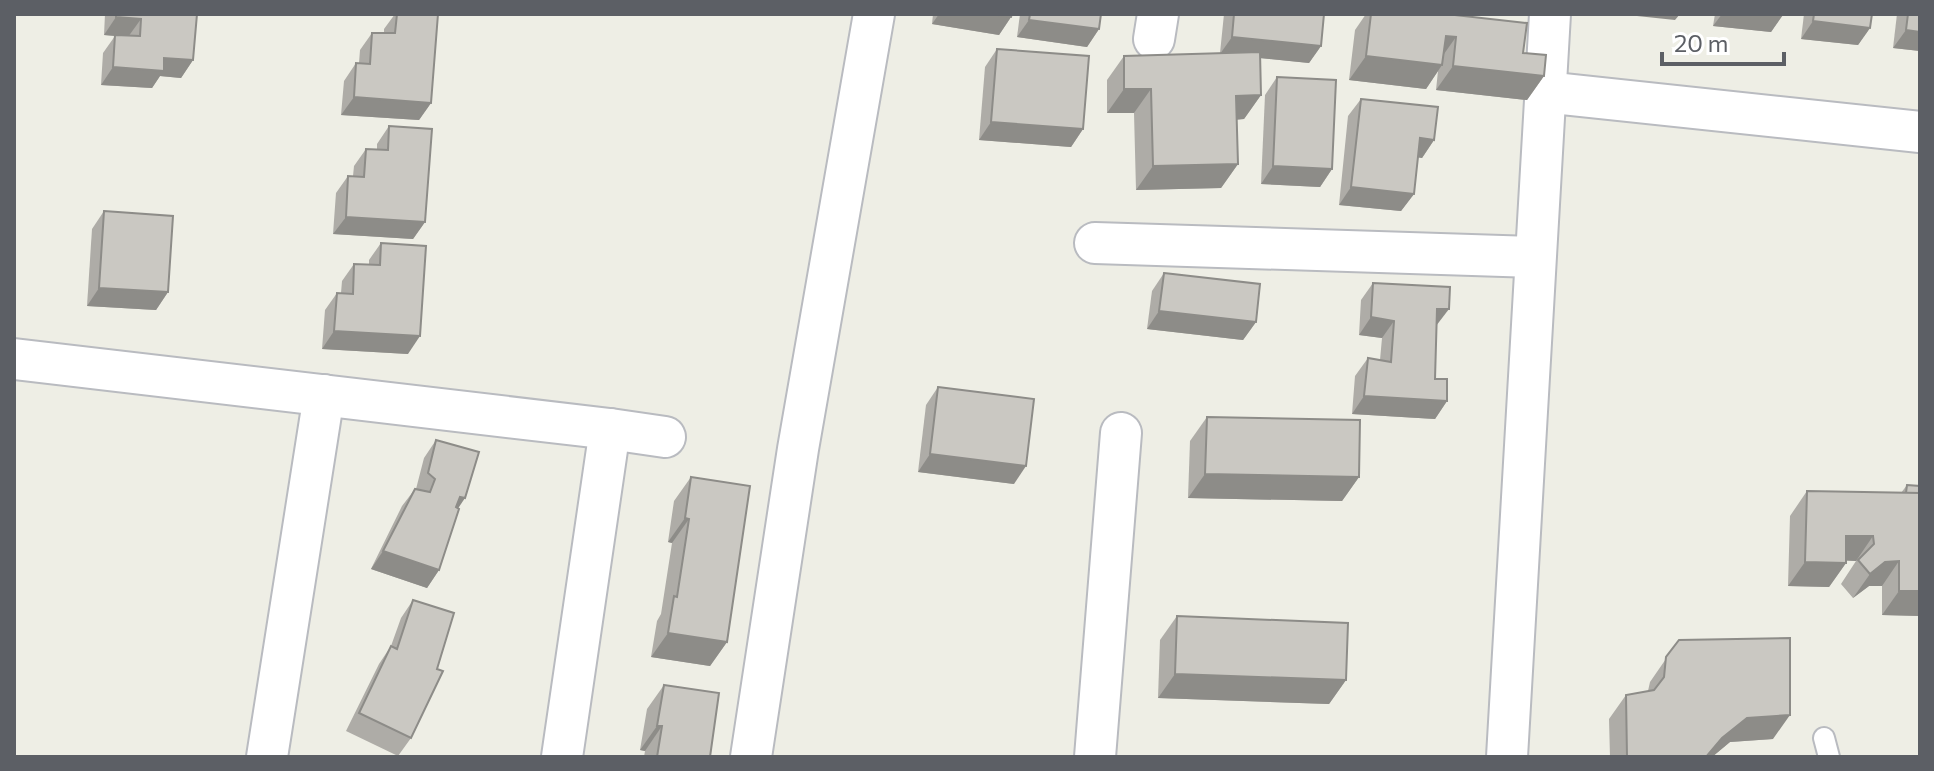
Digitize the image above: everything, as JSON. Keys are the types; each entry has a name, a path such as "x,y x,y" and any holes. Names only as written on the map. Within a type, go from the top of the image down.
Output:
{"street":[{"path":"751,757 798,449 874,14"},
{"path":"1507,757 1550,14"},
{"path":"1544,92 1920,132"},
{"path":"1095,243 1535,257"},
{"path":"14,359 665,437"},
{"path":"267,757 324,395"},
{"path":"562,757 610,429"},
{"path":"1095,757 1121,433"}],"building":[{"path":"116,14 197,14 193,60 164,58 164,71 113,67 115,35 140,36 141,19 116,17"},
{"path":"397,14 438,14 431,103 354,97 356,63 370,64 372,33 395,33"},
{"path":"1030,14 1101,14 1099,29 1029,20"},
{"path":"1234,14 1324,14 1321,46 1232,37"},
{"path":"1371,14 1446,14 1527,23 1523,53 1546,55 1544,76 1453,66 1456,37 1446,36 1442,65 1366,56"},
{"path":"1814,14 1872,14 1870,28 1813,21"},
{"path":"1908,14 1920,14 1920,32 1906,30"},
{"path":"997,49 1089,56 1083,129 991,122"},
{"path":"1260,52 1261,95 1236,96 1238,164 1153,166 1151,89 1124,89 1124,56"},
{"path":"1277,77 1336,80 1332,169 1273,166"},
{"path":"1361,99 1438,107 1434,140 1420,138 1414,194 1351,187"},
{"path":"389,126 432,129 425,222 346,217 348,176 364,177 366,149 388,150"},
{"path":"104,211 173,216 168,292 99,288"},
{"path":"381,243 426,246 420,336 334,331 337,293 353,294 354,264 380,265"},
{"path":"1164,273 1260,284 1256,322 1159,311"},
{"path":"1373,283 1450,287 1449,309 1437,309 1435,379 1447,379 1447,401 1364,396 1368,358 1391,362 1394,321 1371,317"},
{"path":"938,387 1034,399 1026,466 930,454"},
{"path":"1207,417 1360,420 1359,477 1205,474"},
{"path":"436,440 479,452 465,498 460,497 456,507 459,509 439,570 383,551 415,489 430,492 435,479 428,473"},
{"path":"691,477 750,486 727,642 668,633 689,519 685,518"},
{"path":"1907,485 1920,486 1920,493 1906,493"},
{"path":"1807,491 1920,493 1920,591 1899,591 1899,561 1885,562 1870,574 1858,560 1874,544 1873,536 1846,536 1846,563 1805,562"},
{"path":"413,600 454,613 437,669 443,671 411,738 359,713 391,646 397,649"},
{"path":"1177,616 1348,623 1346,680 1175,674"},
{"path":"1790,638 1790,715 1747,718 1722,738 1706,757 1627,757 1626,695 1654,690 1664,677 1666,657 1679,640"},
{"path":"664,685 719,693 710,757 657,757 662,726 657,726"}]}
